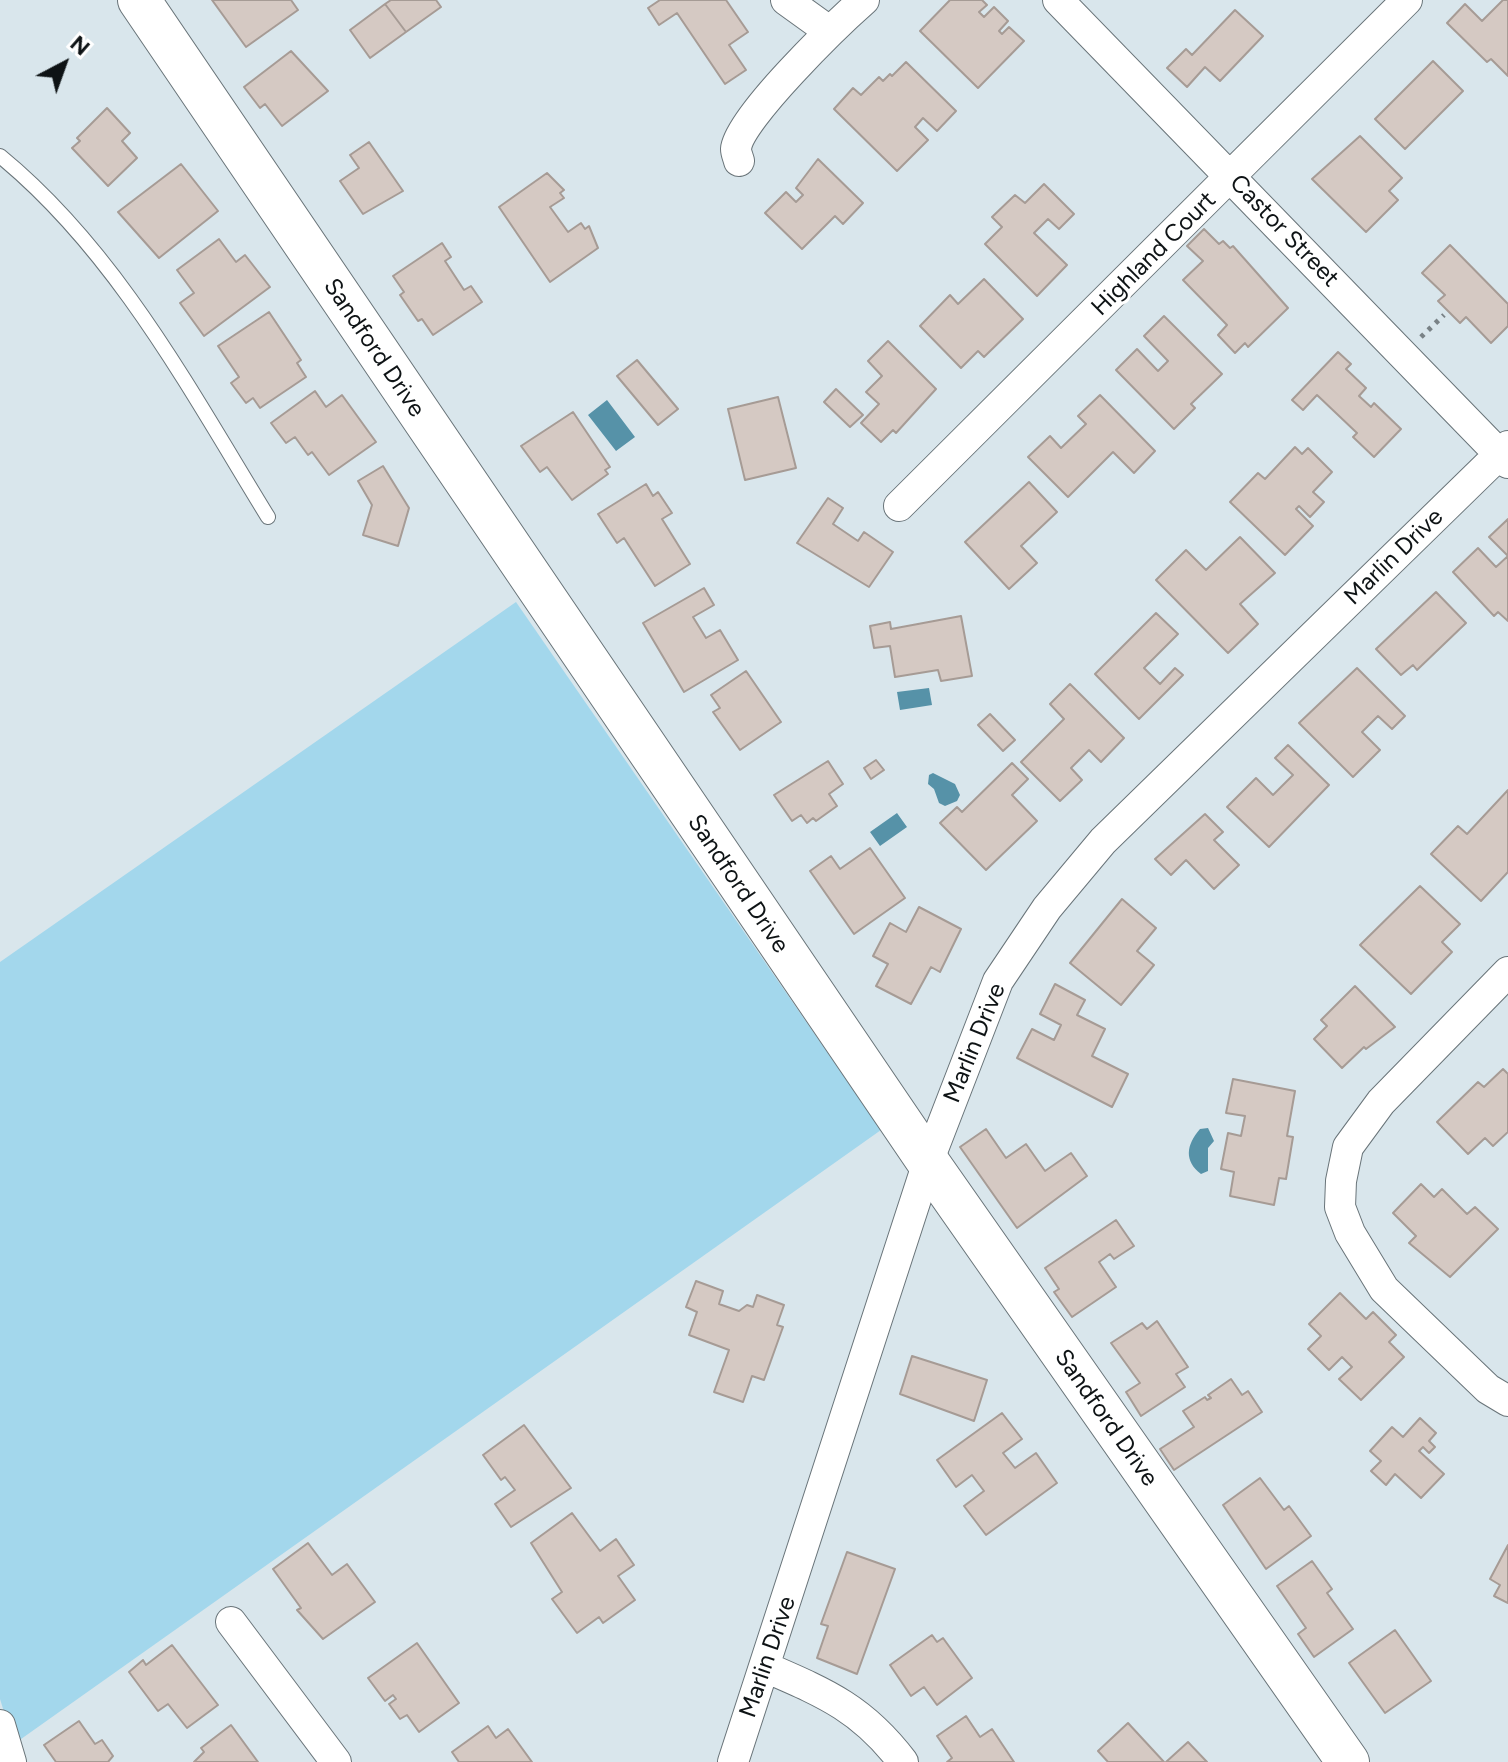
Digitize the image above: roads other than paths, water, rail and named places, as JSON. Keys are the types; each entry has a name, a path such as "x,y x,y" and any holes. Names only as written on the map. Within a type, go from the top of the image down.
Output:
{"street":[{"name":"Sandford Drive","path":"139,0 928,1162 1348,1762"},
{"path":"786,0 829,31"},
{"path":"739,161 736,148 748,123 829,31 864,0"},
{"name":"Castor Street","path":"1058,0 1505,455"},
{"name":"Highland Court","path":"899,506 1407,0"},
{"name":"Marlin Drive","path":"733,1762 928,1162 998,981 1047,908 1103,841 1505,455"},
{"path":"1508,972 1381,1102 1348,1147 1341,1181 1340,1207 1350,1233 1384,1289 1488,1389 1508,1401"},
{"path":"231,1622 336,1762"},
{"path":"765,1667 839,1700 882,1735 903,1762"},
{"path":"0,1725 11,1762"}],"lane":[{"path":"0,156 54,204 135,306 268,517"}]}
